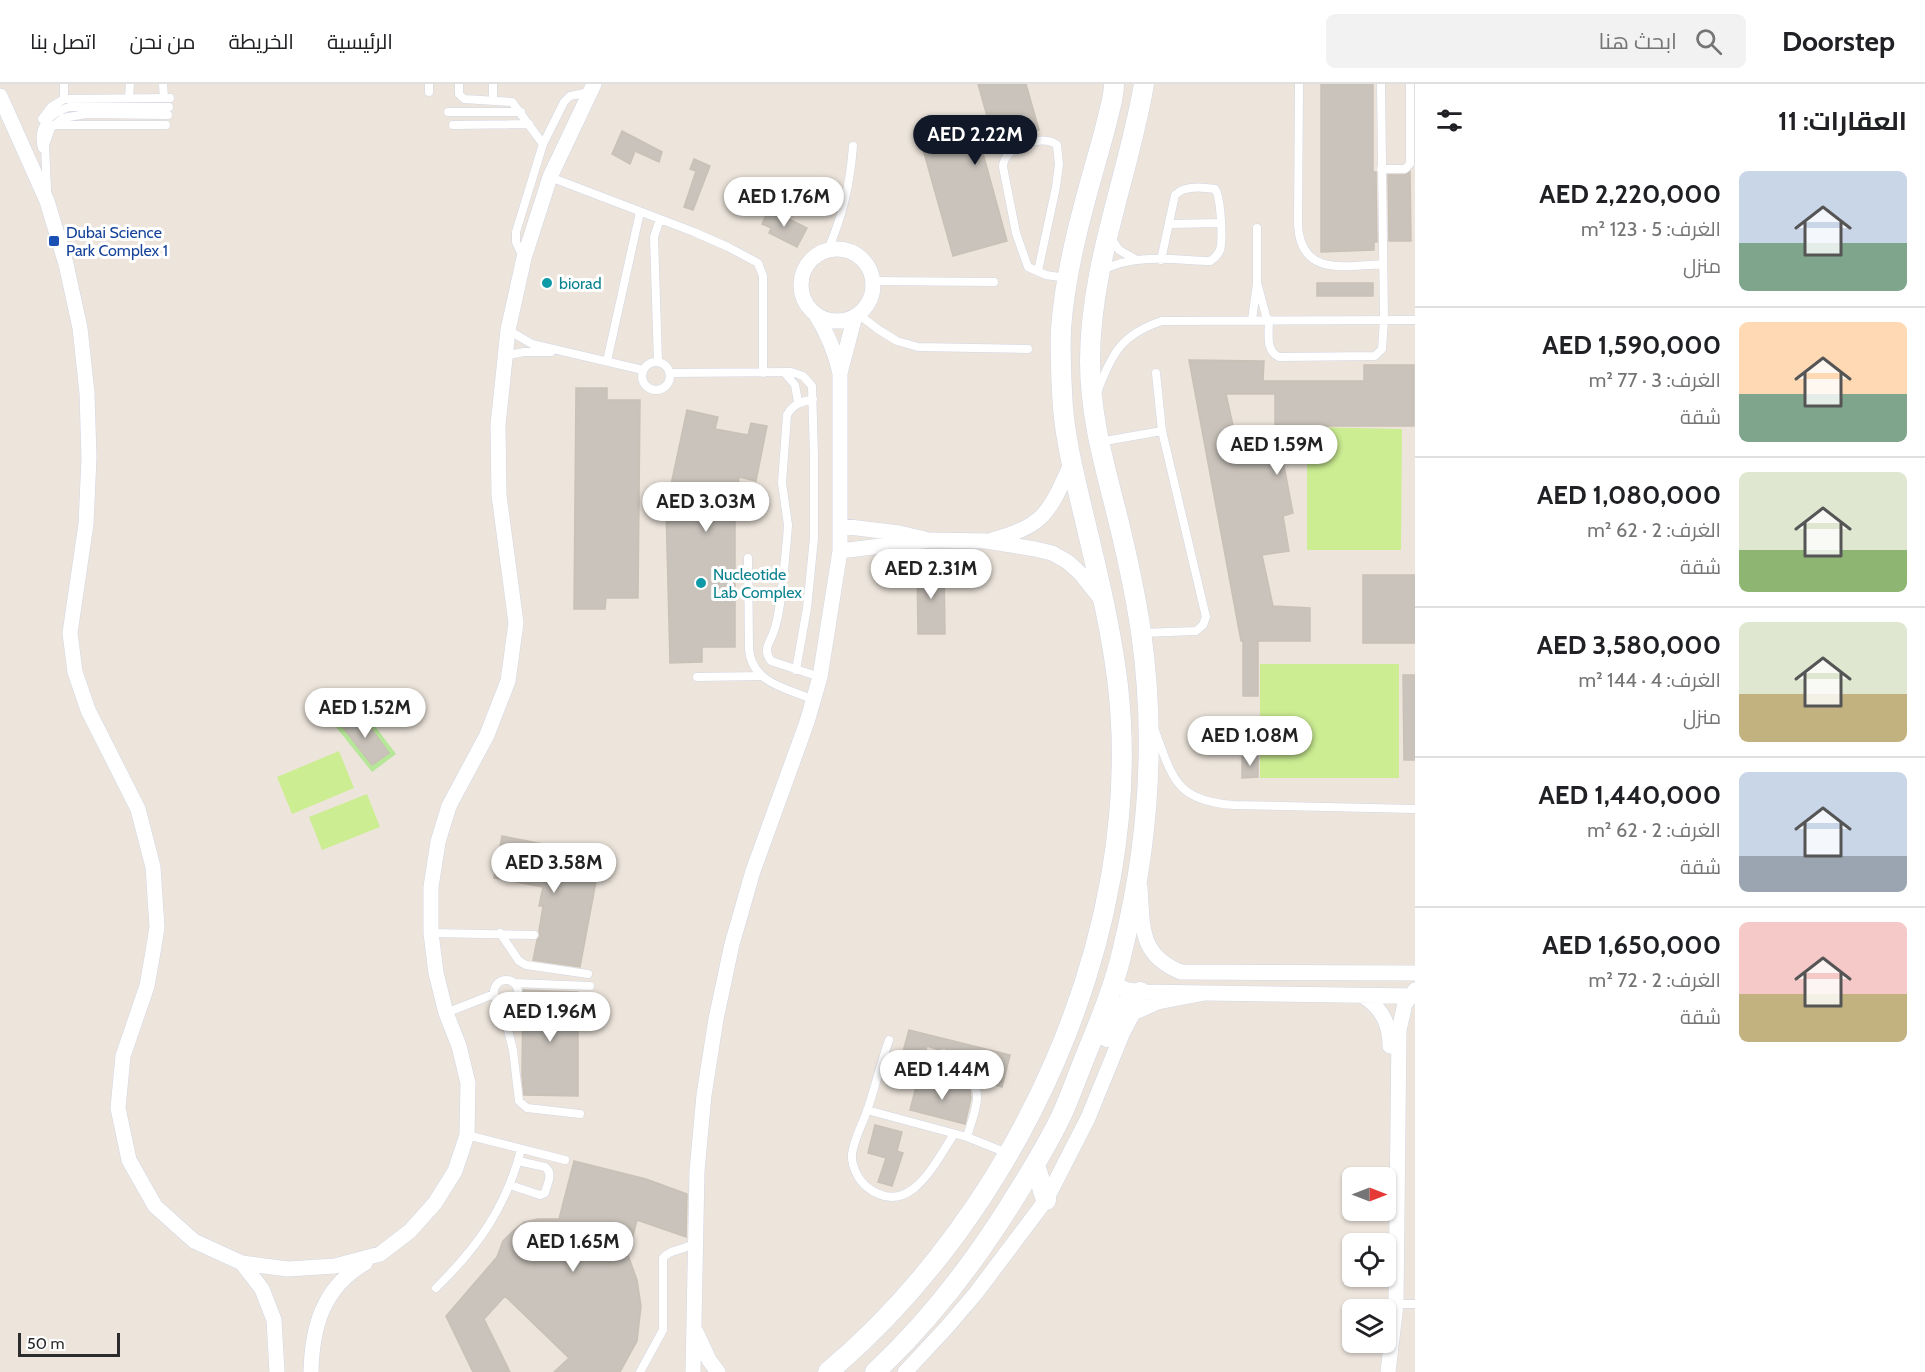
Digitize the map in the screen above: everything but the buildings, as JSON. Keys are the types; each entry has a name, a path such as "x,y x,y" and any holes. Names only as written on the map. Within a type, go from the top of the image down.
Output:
{"street":[{"path":"828,1372 892,1311 934,1263 973,1211 1031,1111 1053,1063 1086,977 1097,941 1114,858 1121,772 1118,687 1104,603 1072,462 1062,396 1061,329 1070,262 1114,84"},
{"path":"874,1372 919,1327 962,1276 1000,1222 1035,1166 1062,1113 1104,1011 1123,948 1139,866 1147,799 1148,714 1141,633 1130,572 1098,442 1092,405 1090,360 1092,316 1098,272 1144,84"},
{"path":"311,1372 316,1323 330,1294 352,1270 380,1254 410,1231 435,1203 454,1171 466,1135 468,1083 436,973 432,933 432,887 438,842 449,806 487,735 508,681 516,623 500,495 498,425 508,330 524,258 550,177 592,88"},
{"path":"0,96 47,201 66,264 80,328 87,393 89,458 86,524 70,633 75,672 88,710 138,809 153,867 155,935 147,986 123,1056 118,1108 129,1160 155,1206 194,1241 242,1263 288,1269 334,1266 380,1254"},
{"path":"693,1372 697,1171 703,1106 716,1019 732,944 753,871 814,700 840,551 840,373 836,352 828,333 805,303 801,287 804,271 813,257 828,250 840,249 852,252 866,264 873,281 872,293 867,305 856,315 842,320 829,320 816,315"},
{"path":"840,373 856,315"},
{"path":"986,541 1028,528 1041,517 1052,503 1072,462"},
{"path":"841,526 899,532 931,540"},
{"path":"840,551 931,540 986,541 1035,549 1052,553 1068,562 1081,574 1104,603"},
{"path":"1139,866 1145,939 1156,957 1167,966 1181,972 1415,974"},
{"path":"1086,977 1140,992 1363,996 1413,994"},
{"path":"1062,1113 1072,1106 1084,1090 1116,1014 1126,1002 1140,992"},
{"path":"904,1372 976,1293 1046,1200 1088,1118 1133,1013 1158,1002 1205,993"},
{"path":"1396,1304 1399,1030 1402,1013 1413,994"},
{"path":"1363,996 1380,1010 1389,1030 1390,1101 1397,1129"},
{"path":"1035,1166 1046,1200"},
{"path":"242,1263 262,1289 274,1320 277,1372"},
{"path":"693,1326 709,1360 718,1372"},
{"path":"1388,1372 1390,1353"}],"lane":[{"path":"64,84 64,99"},
{"path":"129,98 130,84"},
{"path":"45,154 40,135 42,120 51,107 64,99 167,98 163,84"},
{"path":"459,84 459,94 464,99 512,102 543,144"},
{"path":"493,84 493,101"},
{"path":"1299,84 1299,238 1305,251 1314,261 1327,266 1383,264"},
{"path":"1257,283 1268,320 1270,349 1279,357 1375,356 1382,349 1384,320 1381,84"},
{"path":"1381,169 1405,169 1410,164 1410,84"},
{"path":"524,258 516,242 516,232 543,144 564,102 570,96 592,88"},
{"path":"40,135 50,116 69,107 169,111 74,115 63,118 54,125 47,136 45,154 47,201"},
{"path":"448,112 521,112"},
{"path":"453,125 529,124"},
{"path":"54,125 166,125"},
{"path":"1038,271 1059,164 1057,145 1052,140 1045,139 1010,150 1003,160 1003,167 1021,250 1028,267 1038,271 1047,274 1068,278"},
{"path":"828,250 841,217 850,182 853,146"},
{"path":"550,177 728,246 755,260 761,267 763,276 763,373"},
{"path":"1098,272 1136,259 1161,260 1210,261 1221,247 1219,194 1215,189 1180,190 1176,195 1161,260"},
{"path":"607,361 640,212"},
{"path":"658,362 654,237 660,219"},
{"path":"1170,224 1220,223"},
{"path":"1252,320 1257,283 1257,228"},
{"path":"1108,233 1119,250 1136,259"},
{"path":"873,281 994,282"},
{"path":"856,315 897,341 918,347 1028,349"},
{"path":"1092,405 1114,352 1144,327 1162,321 1415,320"},
{"path":"508,330 532,344 643,370"},
{"path":"504,356 524,352 565,353"},
{"path":"652,362 658,362 668,368 670,373 666,385 654,390 648,387 644,382 643,370 652,362"},
{"path":"670,373 784,372 798,373 808,380 813,392 814,538 807,608 796,670"},
{"path":"784,372 795,385 798,402"},
{"path":"1141,633 1196,631 1203,625 1206,617 1162,431 1156,373"},
{"path":"813,399 798,402 791,407 787,415 782,483 788,525 787,539 775,626 766,655 771,661 820,676"},
{"path":"1098,442 1162,431"},
{"path":"748,558 749,658 753,668 760,676 814,700"},
{"path":"697,677 760,676"},
{"path":"1148,714 1171,775 1183,789 1198,799 1215,804 1234,805 1415,809"},
{"path":"432,933 534,935"},
{"path":"500,933 517,958 526,965 588,974"},
{"path":"514,983 518,990 517,999 506,1005 499,1003 494,994 495,986 502,981 590,986"},
{"path":"446,1013 494,994"},
{"path":"506,1005 521,1105 527,1108 580,1114"},
{"path":"889,1040 856,1140 852,1156 855,1172 865,1186 879,1194 896,1196 911,1191 924,1180 954,1134"},
{"path":"943,1054 939,1070 941,1075 971,1083 978,1095 966,1137"},
{"path":"867,1110 966,1137 1008,1154"},
{"path":"466,1135 565,1160"},
{"path":"436,1288 481,1239 510,1185 520,1150"},
{"path":"510,1185 540,1195 545,1193 550,1174 547,1168 518,1161"},
{"path":"640,1372 663,1330 663,1258 668,1253 690,1246 695,1241"},
{"path":"678,1251 690,1258 695,1265"},
{"path":"1396,1304 1415,1304"}],"green space":[{"path":"1307,427 1402,429 1401,550 1307,550"},
{"path":"1260,664 1399,664 1399,778 1260,778"},
{"path":"362,709 396,754 372,772 336,727"},
{"path":"339,751 354,788 292,814 277,777"},
{"path":"367,794 380,827 322,850 309,817"}],"place":[{"name":"Dubai Science Park Complex 1","path":"54,241"},
{"name":"biorad","path":"547,283"},
{"name":"Nucleotide Lab Complex","path":"701,583"}]}
